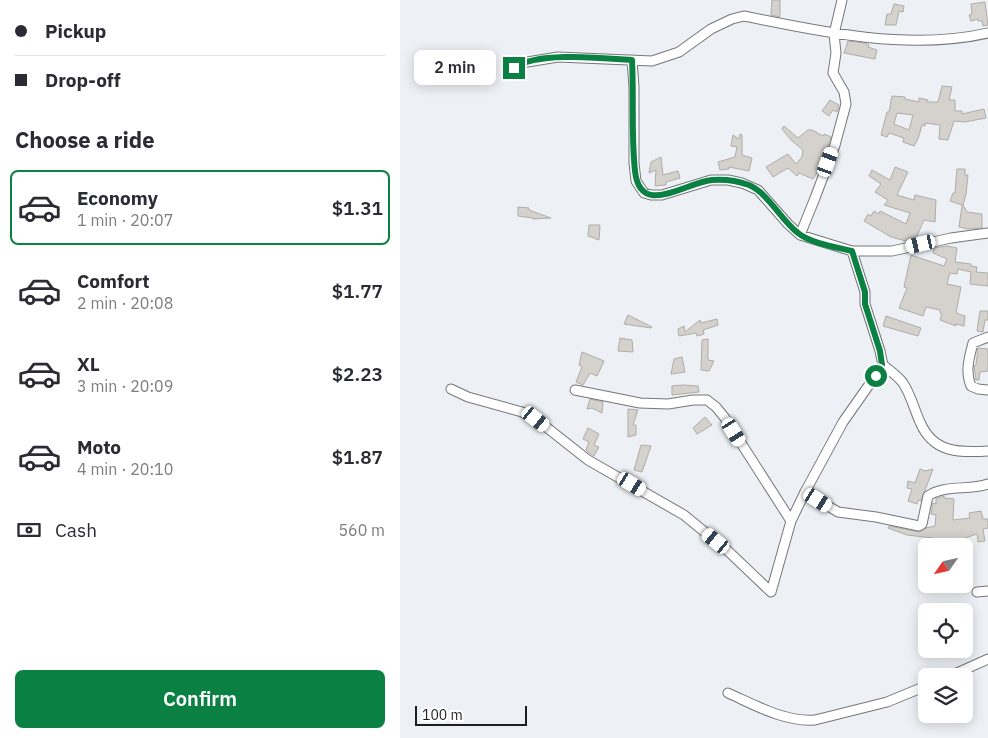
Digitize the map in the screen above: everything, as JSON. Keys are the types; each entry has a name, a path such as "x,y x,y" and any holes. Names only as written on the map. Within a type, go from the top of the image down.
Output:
{"street":[{"path":"800,235 835,144 841,116 846,104 844,92 833,74 836,53 834,34 842,0"},
{"path":"514,68 521,63 558,57 652,61 679,52 711,29 732,19 744,16 856,38 926,40 988,34"},
{"path":"632,60 634,163 636,181 644,192 651,195 662,195 711,180 728,180 742,183 758,190 800,235 852,251 892,250 951,238 988,233"},
{"path":"450,389 468,397 522,412 536,419 588,460 684,515 728,551 771,592 791,521 804,492 843,422 882,365 880,351 865,304 865,292 852,251"},
{"path":"988,337 973,343 967,377 971,386 978,390 988,390"},
{"path":"882,365 902,381 912,400 920,424 929,437 951,451 988,451"},
{"path":"575,390 640,403 668,404 707,400 725,418 791,521"},
{"path":"804,492 838,512 876,517 919,526 922,524 928,496 932,493 940,490 988,484"},
{"path":"977,592 988,591"},
{"path":"969,668 988,660"},
{"path":"728,693 772,712 803,721 815,720 887,702 918,689"}],"building":[{"path":"772,0 780,0 780,17 771,15"},
{"path":"985,2 988,25 983,26 982,21 978,21 978,19 971,21 969,15 972,14 971,4"},
{"path":"894,4 904,6 903,12 899,11 896,25 885,25 887,14 891,14"},
{"path":"848,41 865,43 869,45 868,47 877,50 875,59 844,53"},
{"path":"942,86 952,87 949,100 955,100 955,111 962,111 962,114 984,109 986,118 965,122 954,121 948,140 939,139 940,125 925,123 925,126 922,125 914,146 903,142 904,138 889,133 887,137 881,135 892,96 905,97 905,99 919,102 919,98 928,100 927,102 938,102","holes":["897,113 913,115 909,130 894,124"]},
{"path":"830,100 839,105 837,112 833,110 829,116 822,111"},
{"path":"784,126 798,138 808,130 831,137 820,168 813,179 799,173 797,176 788,168 773,177 766,167 788,154 796,164 802,157 803,150 782,129"},
{"path":"740,134 742,135 742,155 752,158 749,171 729,167 729,169 720,170 718,162 735,157 737,147 731,146 733,135 739,139"},
{"path":"661,157 663,175 678,171 680,178 666,182 666,185 655,186 656,170 649,173 651,162"},
{"path":"895,167 908,172 897,195 914,200 915,195 936,200 935,222 924,220 915,240 906,241 891,237 864,221 868,214 871,216 874,211 879,214 880,211 906,224 910,213 884,205 888,200 875,192 881,184 869,176 872,170 890,180"},
{"path":"957,169 965,169 965,175 968,175 963,205 967,212 982,214 982,228 968,229 959,227 962,205 950,201 953,193 955,193"},
{"path":"518,207 529,208 529,210 551,218 533,219 518,216"},
{"path":"589,225 600,225 599,240 588,236"},
{"path":"947,246 957,248 955,262 971,264 971,266 977,267 976,272 988,273 988,286 970,284 971,272 958,269 957,274 950,273 947,284 961,287 956,313 965,316 964,326 956,324 956,326 940,320 942,314 940,310 926,307 923,316 899,308 907,288 904,287 911,255 944,266 947,259 933,253 934,248"},
{"path":"980,311 988,311 988,320 985,320 983,332 977,331"},
{"path":"628,315 652,327 624,324"},
{"path":"886,316 921,328 918,336 883,326"},
{"path":"717,319 718,325 703,330 704,334 697,336 696,333 679,336 678,329 684,326 685,332 700,320 701,323"},
{"path":"620,338 632,340 633,352 618,351"},
{"path":"708,339 708,360 714,361 709,371 701,370 702,340"},
{"path":"978,348 988,349 988,371 980,372 979,380 976,380 974,366 976,365"},
{"path":"582,352 604,361 597,376 590,373 583,385 576,382 582,367 579,365"},
{"path":"682,357 685,372 671,374 674,359"},
{"path":"672,386 698,386 699,392 672,395"},
{"path":"590,399 603,402 602,413 592,408 587,409"},
{"path":"628,409 638,410 633,425 636,425 636,435 628,437"},
{"path":"705,417 712,425 697,434 693,428"},
{"path":"588,428 599,434 594,445 599,447 594,456 586,450 589,442 583,439"},
{"path":"641,445 651,446 642,472 634,470"},
{"path":"920,469 925,471 933,469 921,501 918,500 917,504 908,501 912,489 907,488 908,481 915,483"},
{"path":"944,496 944,498 954,499 953,520 970,518 969,513 981,511 983,519 988,519 988,528 983,529 985,541 978,542 977,534 965,538 933,538 907,535 888,528 889,526 920,532 935,526 936,515 931,514 933,503 936,504 936,499"}],"route":[{"path":"514,68 521,63 558,57 632,60 634,87 633,145 638,187 651,195 662,195 711,180 728,180 742,183 758,190 800,235 852,251 865,292 865,304 880,351 882,365 876,376"}]}
